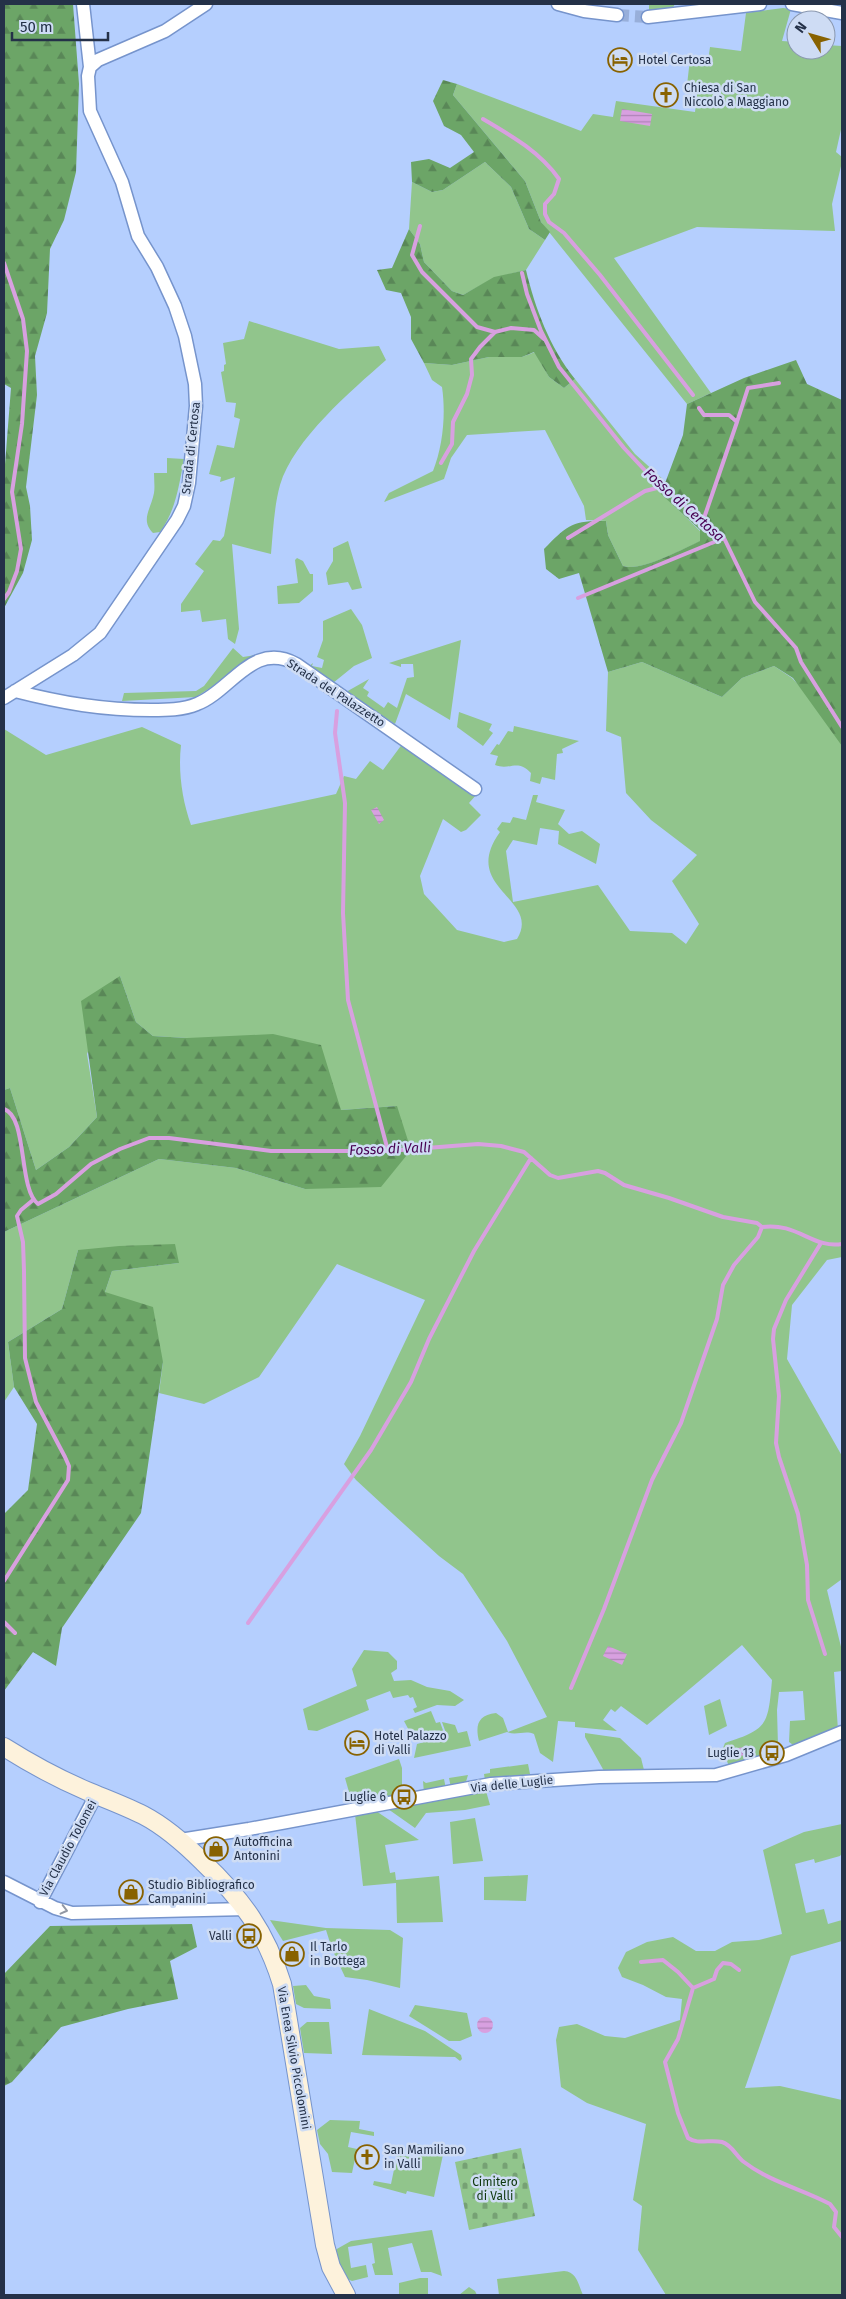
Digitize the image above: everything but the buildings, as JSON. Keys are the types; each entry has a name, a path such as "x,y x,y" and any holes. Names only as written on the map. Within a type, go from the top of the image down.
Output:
{"main road":[{"name":"Via Enea Silvio Piccolomini","path":"4,1747 53,1775 142,1814 180,1840 222,1880 247,1909 267,1944 282,1984 326,2245 331,2267 346,2295"}],"street":[{"name":"Strada di Certosa","path":"4,698 73,655 100,633 177,520 184,506 189,483 196,406 195,384 187,344 164,281 138,236 122,182 93,119 88,96 90,67 83,4"},
{"path":"90,67 104,56 166,31 206,4"},
{"path":"558,4 617,15"},
{"path":"648,17 760,4"},
{"path":"792,4 842,12"},
{"name":"Strada del Palazzetto","path":"15,691 110,710 181,708 198,704 209,698 231,678 251,666 271,658 281,658 296,664 378,719 476,789"},
{"name":"Via delle Luglie","path":"180,1840 249,1830 491,1784 590,1778 716,1775 794,1752 842,1732"},
{"name":"Via Claudio Tolomei","path":"40,1902 96,1795"},
{"path":"4,1882 40,1902 72,1913 247,1909"}],"green space":[{"path":"4,4 73,4 79,84 76,172 64,220 50,249 47,313 35,356 37,395 26,487 30,506 32,540 23,573 4,608 4,477 11,388 4,384"},
{"path":"649,4 675,4 672,9 649,11"},
{"path":"783,8 791,9 786,10 786,27 782,41 786,41 786,60 836,60 836,46 842,46 842,125 836,152 842,157 842,162 832,204 835,231 697,227 614,258 711,393 687,404 541,222 525,181 453,95 457,84 581,131 593,114 613,117 616,101 695,112 698,85 687,85 690,59 708,61 710,47 741,51 746,13"},
{"path":"443,80 457,84 453,95 525,181 541,222 550,232 545,240 529,229 511,187 485,162 443,190 432,192 412,182 411,162 429,159 450,168 474,152 461,135 444,126 433,101"},
{"path":"485,162 511,187 529,229 545,240 526,270 494,278 463,295 452,291 424,262 420,244 409,229 412,182 432,192 443,190"},
{"path":"409,229 420,244 424,262 452,291 463,295 494,277 526,270 544,327 558,354 575,379 564,388 549,377 534,352 522,357 489,357 452,365 424,363 411,339 411,317 401,293 386,290 377,270 392,268"},
{"path":"249,321 339,349 379,346 386,360 341,401 310,433 287,468 276,502 271,554 232,544 239,629 235,644 228,639 226,619 202,622 200,610 181,612 181,604 204,571 195,564 213,540 220,541 224,536 235,477 220,482 221,477 209,474 217,445 234,448 240,419 234,417 236,403 226,402 221,372 224,371 224,365 226,364 223,343 244,339"},
{"path":"535,352 549,377 564,388 575,379 635,454 666,482 662,494 700,531 701,541 651,563 631,567 623,566 608,535 606,521 586,520 584,506 545,430 467,435 451,458 444,479 384,502 389,493 433,471 439,451 443,430 444,408 442,387 432,380 424,363 452,365 489,357 522,357"},
{"path":"796,360 807,384 842,400 842,746 793,678 774,666 742,678 722,697 642,662 608,672 579,573 559,579 546,569 544,549 565,529 578,523 606,521 608,535 623,566 640,566 650,563 700,541 700,530 661,494 683,435 687,404 744,378"},
{"path":"167,458 184,459 170,515 160,532 153,533 147,524 147,519 154,493 154,473 167,473"},
{"path":"348,541 362,588 352,590 348,582 328,585 326,573 333,561 333,548"},
{"path":"297,558 303,561 310,574 313,574 313,591 299,603 278,604 277,586 298,583 295,560"},
{"path":"351,609 362,625 372,658 354,666 333,683 308,667 313,663 312,666 322,668 324,660 317,657 323,640 323,621"},
{"path":"461,640 450,720 406,694 395,724 346,692 369,679 363,688 369,692 367,696 384,708 388,702 397,708 407,678 414,677 413,664 401,664 401,667 389,663"},
{"path":"233,648 243,657 263,654 196,697 122,701 124,693 196,691 204,686"},
{"path":"642,662 722,697 742,678 774,666 792,678 842,731 842,1257 827,1260 792,1305 787,1359 842,1456 842,1579 827,1590 842,1651 842,1671 834,1672 838,1730 796,1747 789,1742 790,1721 805,1720 803,1691 779,1692 777,1710 778,1746 771,1754 730,1765 723,1748 725,1743 758,1729 767,1716 771,1695 772,1680 742,1645 647,1725 621,1706 615,1712 611,1709 603,1720 617,1731 575,1727 575,1722 558,1721 553,1762 540,1753 534,1734 531,1733 507,1732 479,1741 477,1730 479,1722 490,1714 496,1713 503,1718 508,1732 547,1717 507,1641 463,1574 439,1556 356,1480 344,1464 360,1436 425,1300 337,1264 259,1377 204,1404 159,1393 163,1362 105,1292 112,1271 179,1263 78,1250 62,1309 8,1342 14,1387 4,1402 4,1232 159,1159 236,1168 305,1189 397,1106 341,1110 187,1038 153,1036 136,1022 120,976 87,1054 97,1117 69,1147 36,1170 10,1088 4,1090 4,729 46,755 142,727 181,745 182,785 185,806 191,825 336,794 344,776 356,779 370,761 383,770 403,743 477,794 469,803 481,815 466,830 461,832 443,819 420,876 424,894 457,930 504,942 517,939 522,925 519,913 494,880 489,867 490,851 500,832 497,829 502,822 510,823 513,817 526,820 533,795 538,795 536,802 565,810 558,824 569,834 582,831 600,844 596,864 558,844 559,831 540,828 537,845 513,840 506,851 513,902 598,885 630,931 672,933 686,944 699,924 672,881 697,855 651,820 626,793 621,737 606,731 608,672"},
{"path":"459,712 492,724 489,730 493,733 483,746 457,727"},
{"path":"514,726 579,741 562,749 563,753 557,754 555,780 542,777 540,784 530,781 531,773 522,766 505,767 495,765 498,756 490,754 497,744 499,745 508,731 513,732"},
{"path":"120,976 136,1022 153,1036 187,1038 273,1034 321,1045 341,1110 397,1106 411,1150 381,1187 305,1189 236,1168 159,1159 4,1232 4,1090 10,1088 36,1170 69,1147 97,1117 81,1001"},
{"path":"175,1244 179,1263 112,1271 105,1292 153,1307 163,1362 141,1513 62,1628 56,1666 33,1652 4,1691 4,1514 28,1490 37,1424 14,1387 8,1342 62,1309 78,1250"},
{"path":"364,1650 388,1652 397,1661 397,1669 391,1673 394,1681 411,1680 427,1687 450,1691 464,1700 455,1706 437,1705 415,1713 413,1709 417,1707 413,1697 410,1698 408,1695 393,1698 390,1691 366,1700 369,1710 317,1731 308,1730 303,1709 357,1686 352,1669"},
{"path":"720,1699 727,1726 709,1735 704,1706"},
{"path":"431,1711 436,1723 440,1722 444,1733 414,1740 404,1721"},
{"path":"442,1722 455,1725 458,1733 467,1731 471,1746 414,1758 417,1744 447,1736"},
{"path":"585,1733 620,1738 641,1758 644,1770 604,1771 585,1737"},
{"path":"399,1759 402,1768 402,1797 353,1806 345,1778"},
{"path":"528,1764 530,1774 485,1780 484,1774 490,1773 490,1769"},
{"path":"468,1775 465,1785 451,1788 449,1778"},
{"path":"444,1779 446,1789 424,1794 423,1781 426,1783"},
{"path":"486,1791 490,1805 465,1810 426,1813 415,1828 388,1809"},
{"path":"376,1811 419,1840 385,1845 390,1873 395,1872 396,1880 439,1876 443,1922 397,1923 396,1883 363,1886 355,1814"},
{"path":"475,1818 483,1861 453,1864 450,1822"},
{"path":"842,1824 842,1853 840,1856 815,1863 814,1859 795,1864 806,1913 824,1909 828,1924 842,1920 842,1941 791,1956 745,2088 780,2086 842,2100 842,2295 666,2295 638,2250 642,2206 633,2200 646,2124 587,2103 561,2087 556,2040 559,2027 577,2024 605,2036 625,2038 680,2020 682,1999 666,1997 622,1977 618,1968 626,1952 647,1942 673,1937 696,1951 715,1951 732,1942 759,1940 782,1934 763,1850 804,1832"},
{"path":"528,1875 526,1901 484,1900 484,1877"},
{"path":"270,1920 326,1928 390,1930 403,1938 400,1988 345,1977 332,1949 326,1930 283,1941"},
{"path":"192,1924 197,1947 170,1961 178,1999 128,2009 61,2027 12,2082 4,2086 4,1974 50,1926"},
{"path":"306,1985 314,1996 330,1999 331,2009 304,2008 296,2004 293,1986"},
{"path":"415,2005 467,2013 472,2036 460,2041 449,2041 409,2016"},
{"path":"369,2009 425,2031 461,2055 462,2059 460,2061 455,2057 362,2055"},
{"path":"307,2022 329,2022 332,2054 304,2053 300,2028"},
{"path":"330,2120 360,2121 359,2129 374,2132 374,2136 351,2132 348,2147 357,2149 352,2173 332,2172 328,2154 320,2144 317,2130"},
{"path":"416,2144 444,2150 434,2197 407,2191 406,2194 373,2185 374,2181 391,2184 397,2155 413,2157"},
{"name":"Cimitero di Valli","path":"521,2148 535,2216 469,2230 455,2162"},
{"path":"432,2230 442,2276 431,2272 421,2272 412,2243 388,2248 393,2275 375,2275 372,2264 375,2263 372,2243 348,2247 351,2268 366,2265 368,2277 352,2281 345,2278 335,2250 351,2241"},
{"path":"564,2271 574,2276 583,2295 499,2295 497,2279"},
{"path":"428,2278 428,2295 399,2295 399,2283"},
{"path":"469,2287 477,2295 459,2295"}],"shaded area":[{"path":"622,109 652,114 650,126 620,121"},
{"path":"377,807 384,820 379,824 371,810"},
{"path":"608,1646 627,1654 622,1665 603,1656"},
{"path":"745,1747 746,1755 733,1757 731,1749"},
{"path":"485,2017 493,2025 485,2033 477,2025"}],"waterway":[{"path":"483,119 515,138 543,161 559,179 554,194 545,204 545,214 549,222 564,233 600,275 693,395"},
{"name":"Fosso di Certosa","path":"420,226 412,255 422,272 477,327 495,332"},
{"path":"4,263 23,319 27,351 22,424 12,492 21,549 17,571 9,592 4,599"},
{"name":"Fosso di Certosa","path":"522,273 527,294 541,331 559,367 624,448 653,479 724,538 755,602 796,648 801,662 842,727"},
{"name":"Fosso di Certosa","path":"441,463 452,444 453,422 467,394 472,375 471,359 480,347 495,332 511,328 534,330 544,339"},
{"path":"737,422 748,388 779,383"},
{"path":"699,408 704,415 729,415 737,422 703,521"},
{"path":"568,538 645,491 661,487"},
{"path":"578,598 724,538"},
{"path":"337,711 335,733 345,803 343,913 348,1000 388,1151"},
{"name":"Fosso di Valli","path":"4,1109 12,1115 17,1125 28,1184 32,1196 38,1204 56,1194 91,1164 120,1149 149,1138 169,1138 271,1151 388,1151 478,1144 501,1146 524,1152 550,1175 558,1178 598,1171 605,1173 624,1185 723,1217 757,1223 762,1227 774,1226 785,1228 822,1243 842,1244"},
{"path":"248,1623 371,1450 411,1382 429,1339 474,1251 531,1158"},
{"path":"4,1581 68,1480 69,1466 36,1402 25,1358 23,1242 17,1216 33,1200"},
{"path":"571,1688 604,1609 652,1480 681,1423 717,1319 723,1285 734,1265 758,1237 762,1227"},
{"path":"821,1243 786,1300 774,1329 773,1339 779,1396 776,1443 798,1514 807,1565 808,1600 825,1654"},
{"path":"4,1622 15,1633"},
{"path":"641,1962 663,1960 693,1988 678,2039 665,2062 678,2113 688,2138 700,2142 718,2141 725,2143 741,2160 764,2175 830,2204 836,2212 834,2227 842,2237"},
{"path":"693,1988 714,1979 717,1970 723,1963 731,1964 739,1970"}],"tunnel":[{"path":"617,15 648,17"}],"place":[{"name":"Hotel Certosa","path":"620,60"},
{"name":"Chiesa di San Niccolò a Maggiano","path":"666,95"},
{"name":"Hotel Palazzo di Valli","path":"357,1743"},
{"name":"Luglie 13","path":"772,1753"},
{"name":"Luglie 6","path":"404,1797"},
{"name":"Autofficina Antonini","path":"216,1849"},
{"name":"Studio Bibliografico Campanini","path":"131,1892"},
{"name":"Valli","path":"249,1936"},
{"name":"Il Tarlo in Bottega","path":"292,1954"},
{"name":"San Mamiliano in Valli","path":"367,2157"}]}
